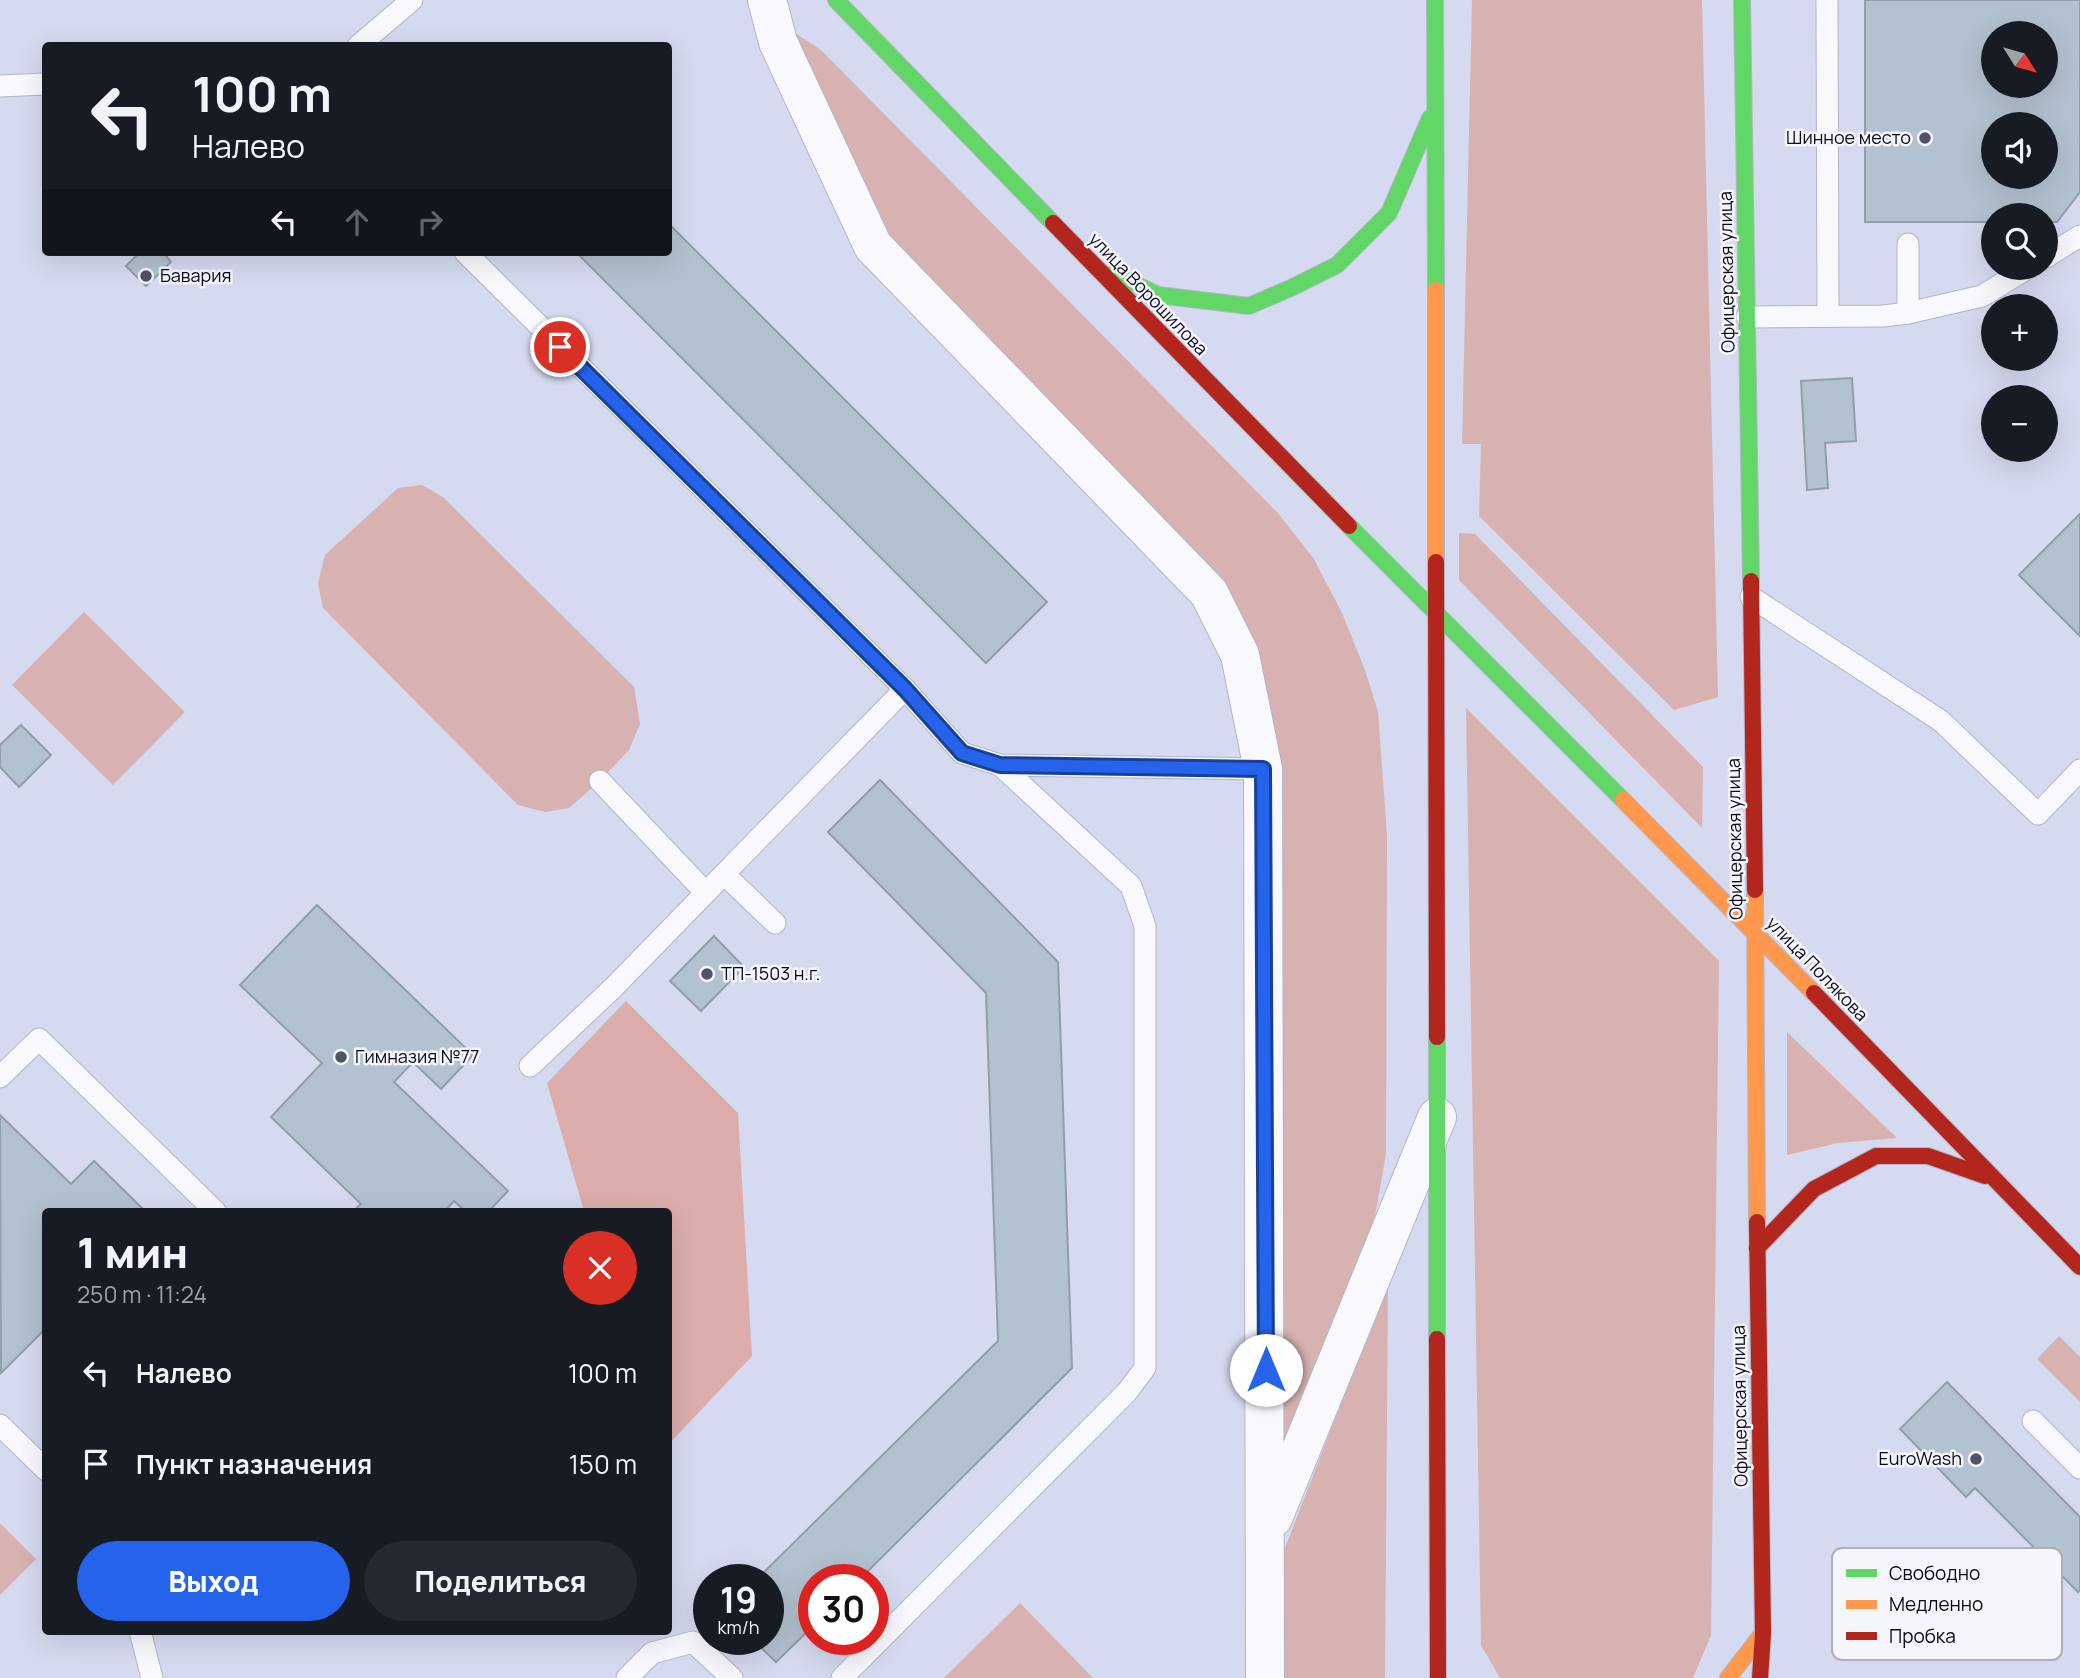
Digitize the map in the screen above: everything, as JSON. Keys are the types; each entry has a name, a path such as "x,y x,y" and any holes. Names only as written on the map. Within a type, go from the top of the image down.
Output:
{"main road":[{"name":"улица Ворошилова","path":"835,0 1436,612"},
{"path":"1435,0 1438,1678"},
{"name":"Офицерская улица","path":"1742,0 1756,933 1757,1248 1763,1633 1760,1678"},
{"path":"1092,264 1157,295 1249,306 1293,287 1337,265 1389,213 1436,104"},
{"name":"улица Полякова","path":"1436,612 1756,933 2080,1267"},
{"path":"1757,1248 1814,1189 1876,1156 1927,1156 1993,1179"},
{"path":"1728,1678 1763,1633"},
{"path":"1438,1637 1452,1657"}],"street":[{"path":"766,0 778,42 873,246 1209,593 1240,655 1263,769 1265,1678"},
{"path":"1266,1534 1438,1115"}],"lane":[{"path":"363,42 412,0"},
{"path":"1827,0 1828,316"},
{"path":"0,86 42,84"},
{"path":"2058,250 2080,236"},
{"path":"1908,244 1908,313"},
{"path":"469,256 905,689 962,753 1000,765 1263,769"},
{"path":"1747,317 1883,316 1908,313 1982,296 2008,280"},
{"path":"1751,597 1941,721 2038,814 2080,771"},
{"path":"530,1066 613,988 905,689"},
{"path":"842,1678 1127,1392 1144,1368 1145,926 1131,886 1000,765"},
{"path":"600,780 705,892"},
{"path":"724,874 775,923"},
{"path":"0,1077 39,1039 212,1208"},
{"path":"2033,1421 2080,1468"},
{"path":"0,1425 42,1466"},
{"path":"141,1635 152,1678"},
{"path":"626,1678 652,1653 693,1642 732,1678"}],"shaded area":[{"path":"1472,0 1702,0 1718,697 1674,710 1479,516 1481,444 1462,444"},
{"path":"778,22 821,50 1277,512 1314,559 1342,613 1365,670 1378,712 1387,835 1386,1154 1373,1227 1278,1460 1263,684 874,236"},
{"path":"422,485 443,497 634,687 640,724 629,750 600,781 569,808 545,812 518,805 323,608 318,583 325,555 398,488"},
{"path":"1459,533 1475,534 1703,767 1702,828 1459,580"},
{"path":"84,612 185,712 113,785 12,685"},
{"path":"1466,708 1719,961 1711,1635 1693,1678 1500,1678 1481,1645"},
{"path":"626,1001 738,1113 752,1356 672,1441 672,1208 583,1208 547,1083"},
{"path":"1787,1032 1897,1138 1838,1143 1787,1155"},
{"path":"1388,1282 1385,1678 1281,1678 1283,1553"},
{"path":"2059,1336 2080,1357 2080,1402 2037,1359"},
{"path":"0,1523 36,1559 0,1595"},
{"path":"1020,1603 1093,1678 944,1678"}],"building":[{"path":"1865,0 2080,0 2080,192 2058,221 2058,203 1981,203 1981,222 1865,222"},
{"path":"672,227 1047,602 986,663 580,256 672,256"},
{"name":"Бавария","path":"136,256 166,256 171,262 146,286 126,266"},
{"path":"1852,378 1856,441 1825,443 1828,488 1807,490 1801,381"},
{"path":"2080,514 2080,636 2019,575"},
{"path":"21,725 51,755 19,787 0,767 0,745"},
{"path":"880,780 1058,962 1072,1368 875,1564 798,1564 798,1641 784,1654 784,1564 772,1564 998,1341 986,993 828,832"},
{"path":"317,905 473,1055 441,1089 413,1062 394,1082 508,1191 492,1208 462,1208 454,1201 448,1208 356,1208 361,1204 271,1117 322,1063 240,985"},
{"name":"ТП-1503 н.г.","path":"714,936 744,967 701,1011 670,981"},
{"path":"0,1115 71,1184 94,1161 142,1208 42,1208 42,1332 1,1373"},
{"name":"EuroWash","path":"1947,1382 2080,1517 2080,1590 2078,1592 2062,1576 2062,1548 2034,1548 1975,1488 1966,1497 1900,1429"},
{"path":"769,1655 783,1655 776,1662"}],"traffic: fast":[{"path":"836,0 1053,223"},
{"path":"1435,0 1436,290"},
{"path":"1742,0 1751,581"},
{"path":"1113,274 1158,295 1249,306 1293,287 1337,265 1389,213 1430,118"},
{"path":"1349,526 1623,800"},
{"path":"1437,1037 1437,1339"}],"traffic: slow":[{"path":"1436,290 1436,562"},
{"path":"1623,800 1814,993"},
{"path":"1755,890 1757,1222"},
{"path":"1728,1678 1763,1633"}],"traffic: jam":[{"path":"1053,223 1349,526"},
{"path":"1436,562 1437,1037"},
{"path":"1751,581 1755,890"},
{"path":"1814,993 2080,1267"},
{"path":"1757,1248 1814,1189 1876,1156 1928,1156 1985,1176"},
{"path":"1757,1222 1763,1633 1760,1678"},
{"path":"1437,1339 1438,1678"}],"place":[{"name":"Шинное место","path":"1925,138"},
{"name":"Бавария","path":"146,276"},
{"name":"ТП-1503 н.г.","path":"707,974"},
{"name":"Гимназия №77","path":"341,1057"},
{"name":"EuroWash","path":"1976,1459"}],"route":[{"path":"560,347 905,689 962,753 1000,765 1263,769 1266,1370"}]}
